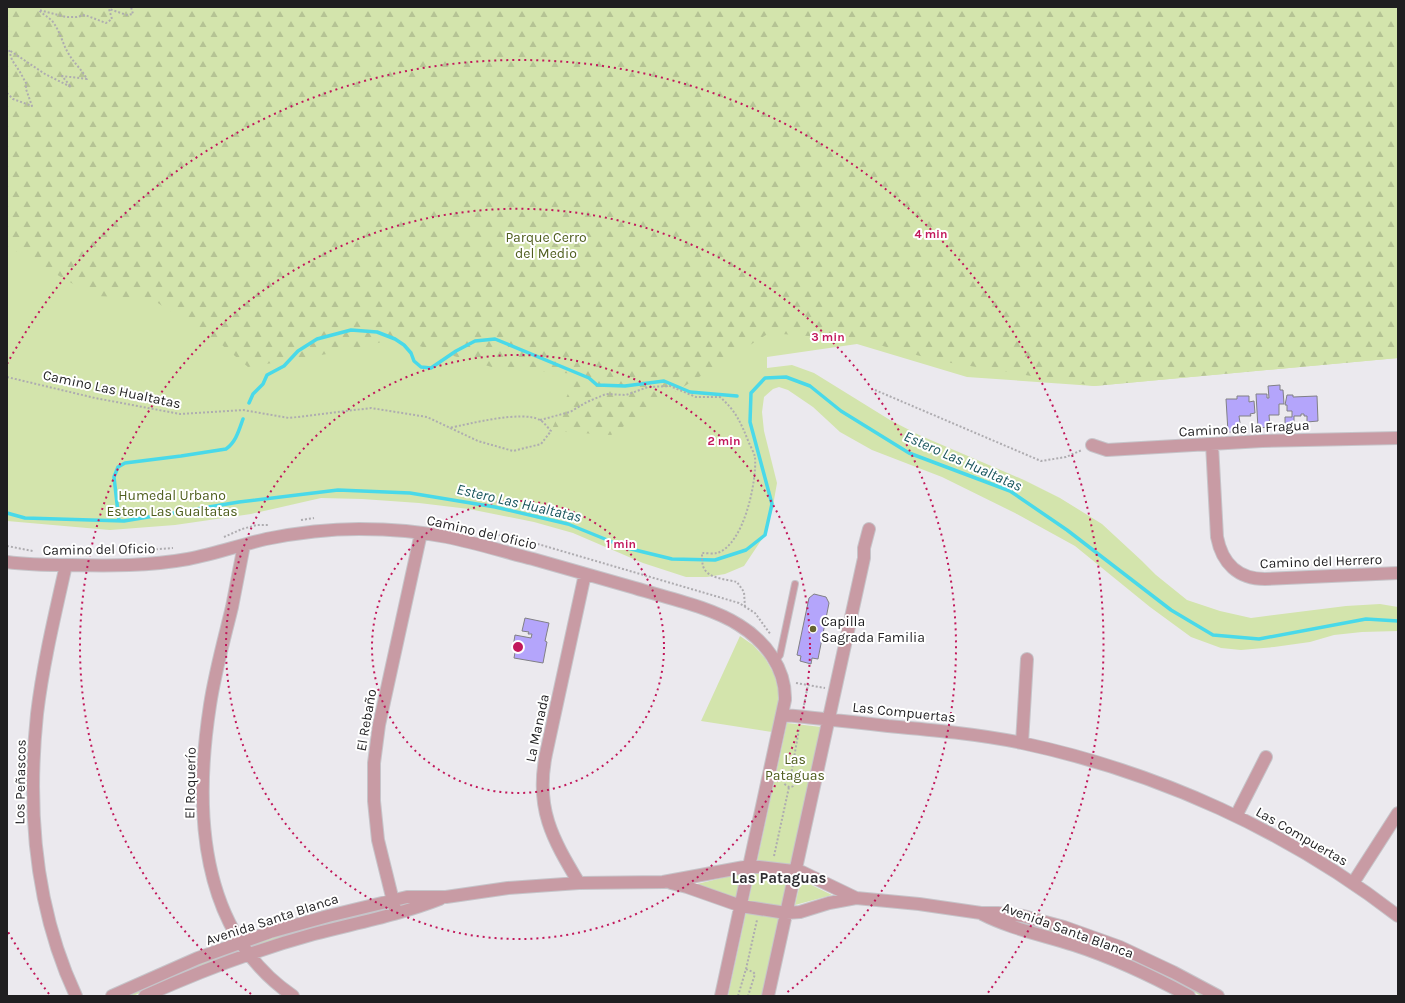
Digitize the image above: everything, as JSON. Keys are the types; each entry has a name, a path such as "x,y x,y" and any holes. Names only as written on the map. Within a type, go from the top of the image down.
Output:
{"street":[{"name":"Camino de la Fragua","path":"1092,445 1107,450 1262,441 1398,438"},
{"name":"Camino del Herrero","path":"1212,444 1217,537 1224,558 1235,570 1249,578 1265,579 1398,572"},
{"path":"768,996 864,558 864,548 869,529"},
{"name":"Camino del Oficio","path":"7,562 124,566 163,563 197,557 295,534 336,530 375,530 421,533 471,542 585,574 704,609 738,624 758,639 776,661 784,682 785,700 721,996"},
{"name":"El Rebaño","path":"396,913 375,819 373,782 374,763 379,725 421,533"},
{"name":"El Roquerío","path":"244,545 210,704 203,775 204,821 211,872 221,904 228,920 240,942 249,954 277,983 293,996"},
{"name":"Los Peñascos","path":"66,565 46,656 37,713 34,745 33,803 38,863 46,911 62,963 76,996"},
{"name":"La Manada","path":"579,883 556,844 549,827 544,804 543,781 545,758 585,574"},
{"path":"1022,744 1027,659"},
{"name":"Las Compuertas","path":"782,715 966,734 1068,754 1125,771 1182,792 1236,816 1307,854 1353,882 1398,916"},
{"name":"Las Compuertas","path":"1236,816 1266,757"},
{"name":"Las Compuertas","path":"1353,882 1398,813"},
{"name":"Avenida Santa Blanca","path":"145,996 249,954 314,934 396,913 446,897 508,888 579,883 663,882 750,866 795,871 808,875 856,898"},
{"name":"Avenida Santa Blanca","path":"663,882 687,887 741,906 786,913 800,912 829,903 856,898 919,904 981,913 998,913 1023,916 1120,947 1173,972 1218,996"},
{"name":"Avenida Santa Blanca","path":"112,996 240,942 299,923 393,900 425,896 446,897"},
{"name":"Avenida Santa Blanca","path":"981,913 1012,928 1075,946 1114,960 1189,996"},
{"path":"1114,960 1120,947"}],"lane":[{"path":"776,661 780,654 795,584"}],"path":[{"path":"7,93 13,99 32,106 26,89 26,83 12,60 9,50 45,74 71,87 62,76 87,79 82,69 70,57 52,20 44,16 39,10 66,17 85,15 106,23 112,19 109,9 127,15 133,14 131,7"},
{"name":"Camino Las Hualtatas","path":"7,377 95,398 180,414 243,410 290,418 371,408 427,417 478,441 514,451 541,444 551,431 540,420"},
{"path":"449,428 495,419 525,416 540,420 570,412 587,402 606,394 626,395 648,387 670,386 696,397 720,397 731,407 740,422 755,456 754,483 749,504 732,544 717,553 702,553 703,568 716,578 737,582 744,592 745,607"},
{"path":"875,390 1041,461 1066,457 1092,445"},
{"path":"784,682 835,690"},
{"path":"791,775 808,685"},
{"path":"789,787 794,786 796,782 795,778 791,775"},
{"path":"789,787 785,785 784,779 791,775"},
{"path":"772,869 789,787"},
{"path":"738,996 746,969 759,909"},
{"path":"746,969 754,972 755,974 748,996"}],"green space":[{"name":"Parque Cerro del Medio","path":"7,7 1398,7 1398,358 1094,386 967,377 857,344 767,357 767,368 792,365 814,373 890,420 919,435 1024,480 1060,498 1102,524 1156,575 1187,600 1220,611 1251,618 1346,606 1380,604 1398,607 1398,631 1362,632 1334,635 1310,642 1241,650 1221,648 1191,637 1150,607 1075,546 1015,513 942,477 872,450 840,432 813,407 788,390 779,387 773,389 764,397 762,412 764,431 777,483 772,511 764,536 744,566 725,574 707,577 686,577 643,563 573,533 534,522 469,509 419,503 321,498 251,514 175,525 110,530 7,521"},
{"name":"Parque Cerro del Medio","path":"7,7 1321,7 1324,9 1330,7 1398,7 1398,358 1094,386 939,361 860,340 769,333 656,404 611,435 551,431 577,374 495,368 395,339 339,352 248,367 216,340 150,298 94,296 7,246"},
{"path":"740,636 753,645 765,658 774,674 780,694 772,732 701,721"},
{"name":"Las Pataguas","path":"787,723 821,727 762,996 728,996"},
{"path":"743,873 735,899 697,884"},
{"path":"801,880 832,895 795,905"},
{"path":"385,908 385,910 253,947 253,944 313,926"},
{"path":"1012,919 1055,930 1112,950 1112,952 1110,953 1013,922"},
{"path":"238,950 239,953 177,976 133,996 125,996 200,964"},
{"path":"1124,955 1209,996 1201,996 1123,957"}],"building":[{"path":"1280,385 1280,390 1283,390 1284,404 1279,404 1279,415 1269,415 1270,427 1258,428 1256,394 1267,394 1267,398 1269,398 1268,386"},
{"path":"1287,395 1293,395 1293,397 1317,396 1318,421 1307,422 1307,416 1301,414 1301,416 1294,416 1294,426 1285,426 1285,417 1292,417 1292,411 1287,411 1287,405 1285,405"},
{"path":"1237,396 1249,396 1249,402 1254,401 1255,413 1250,414 1251,416 1239,416 1240,423 1237,424 1237,432 1228,432 1226,399 1237,399"},
{"name":"Capilla Sagrada Familia","path":"814,594 826,597 829,603 818,659 812,658 811,664 800,661 801,656 797,655 809,598"},
{"path":"525,618 549,623 545,641 547,642 543,663 514,658 516,647 513,647 515,635 531,638 532,634 522,631"}],"waterway":[{"path":"249,403 253,394 263,384 267,375 284,366 298,351 317,339 351,330 377,332 395,339 404,345 411,353 414,361 421,367 431,368 456,351 475,341 495,339 589,378 597,385 625,386 664,381 690,392 737,396"},
{"name":"Estero Las Hualtatas","path":"7,513 25,518 124,521 239,502 338,490 410,493 495,507 568,524 627,548 672,559 715,560 746,550 765,535 772,504 750,422 751,393 765,378 786,377 810,386 841,411 909,453 1010,491 1067,530 1171,610 1213,635 1259,639 1366,619 1398,621"},
{"path":"119,521 114,477 118,467 125,463 226,449 235,439 243,419"}],"place":[{"name":"Capilla Sagrada Familia","path":"813,629"}],"district":[{"name":"Las Pataguas","path":"779,878"}],"park label":[{"name":"Humedal Urbano Estero Las Gualtatas","path":"172,504"}]}
